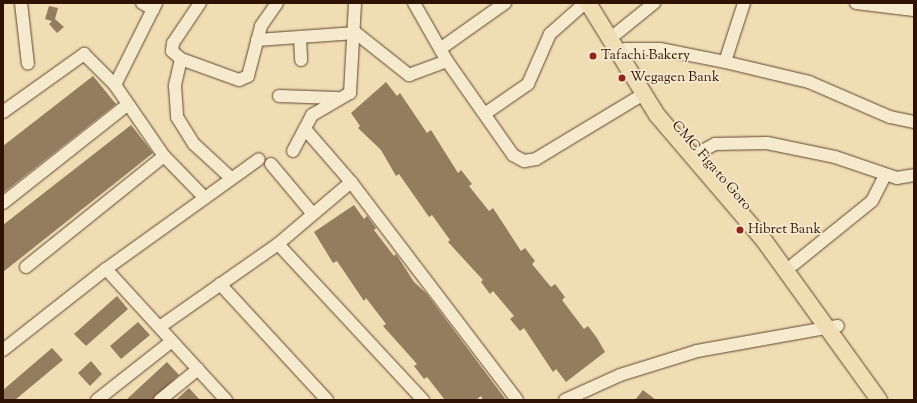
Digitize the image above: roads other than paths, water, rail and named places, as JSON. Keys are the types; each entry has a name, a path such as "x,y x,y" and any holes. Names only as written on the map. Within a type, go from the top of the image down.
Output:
{"main road":[{"path":"588,3 642,95 721,191 763,239 833,328 878,400"},
{"name":"CMC Figa to Goro","path":"600,3 625,48 664,110 794,264 833,328 888,400"}],"street":[{"path":"21,3 28,64"},
{"path":"115,86 155,6 142,3"},
{"path":"200,3 173,43 172,51 181,59 244,79 261,26 277,3"},
{"path":"293,151 312,116 337,98 350,93 356,33 355,3"},
{"path":"414,3 447,61 486,113 513,155 524,161 536,159 642,95"},
{"path":"440,49 505,3"},
{"path":"486,113 528,84 550,34 585,3"},
{"path":"617,34 654,3"},
{"path":"725,62 744,3"},
{"path":"856,3 914,10"},
{"path":"257,40 356,33 409,75 447,61"},
{"path":"300,38 301,60"},
{"path":"625,48 660,49 725,62 809,82 890,117 914,122"},
{"path":"3,112 84,54 115,86 164,156 203,196"},
{"path":"181,59 175,86 176,117 194,144 231,178"},
{"path":"279,96 337,98"},
{"path":"3,204 127,104"},
{"path":"305,129 351,182 517,400"},
{"path":"700,152 715,144 767,143 835,157 897,178 914,175"},
{"path":"26,267 164,156"},
{"path":"3,350 106,269 203,196 259,159"},
{"path":"271,164 313,214"},
{"path":"794,264 872,201 885,175"},
{"path":"162,326 278,244 351,182"},
{"path":"278,244 423,400"},
{"path":"106,269 162,326 222,399"},
{"path":"220,284 327,400"},
{"path":"565,400 620,375 697,351 833,328"},
{"path":"96,400 172,340"},
{"path":"160,400 198,369"}],"place":[{"name":"Tafachi Bakery","path":"593,56"},
{"name":"Wegagen Bank","path":"622,78"},
{"name":"Hibret Bank","path":"740,230"}]}
